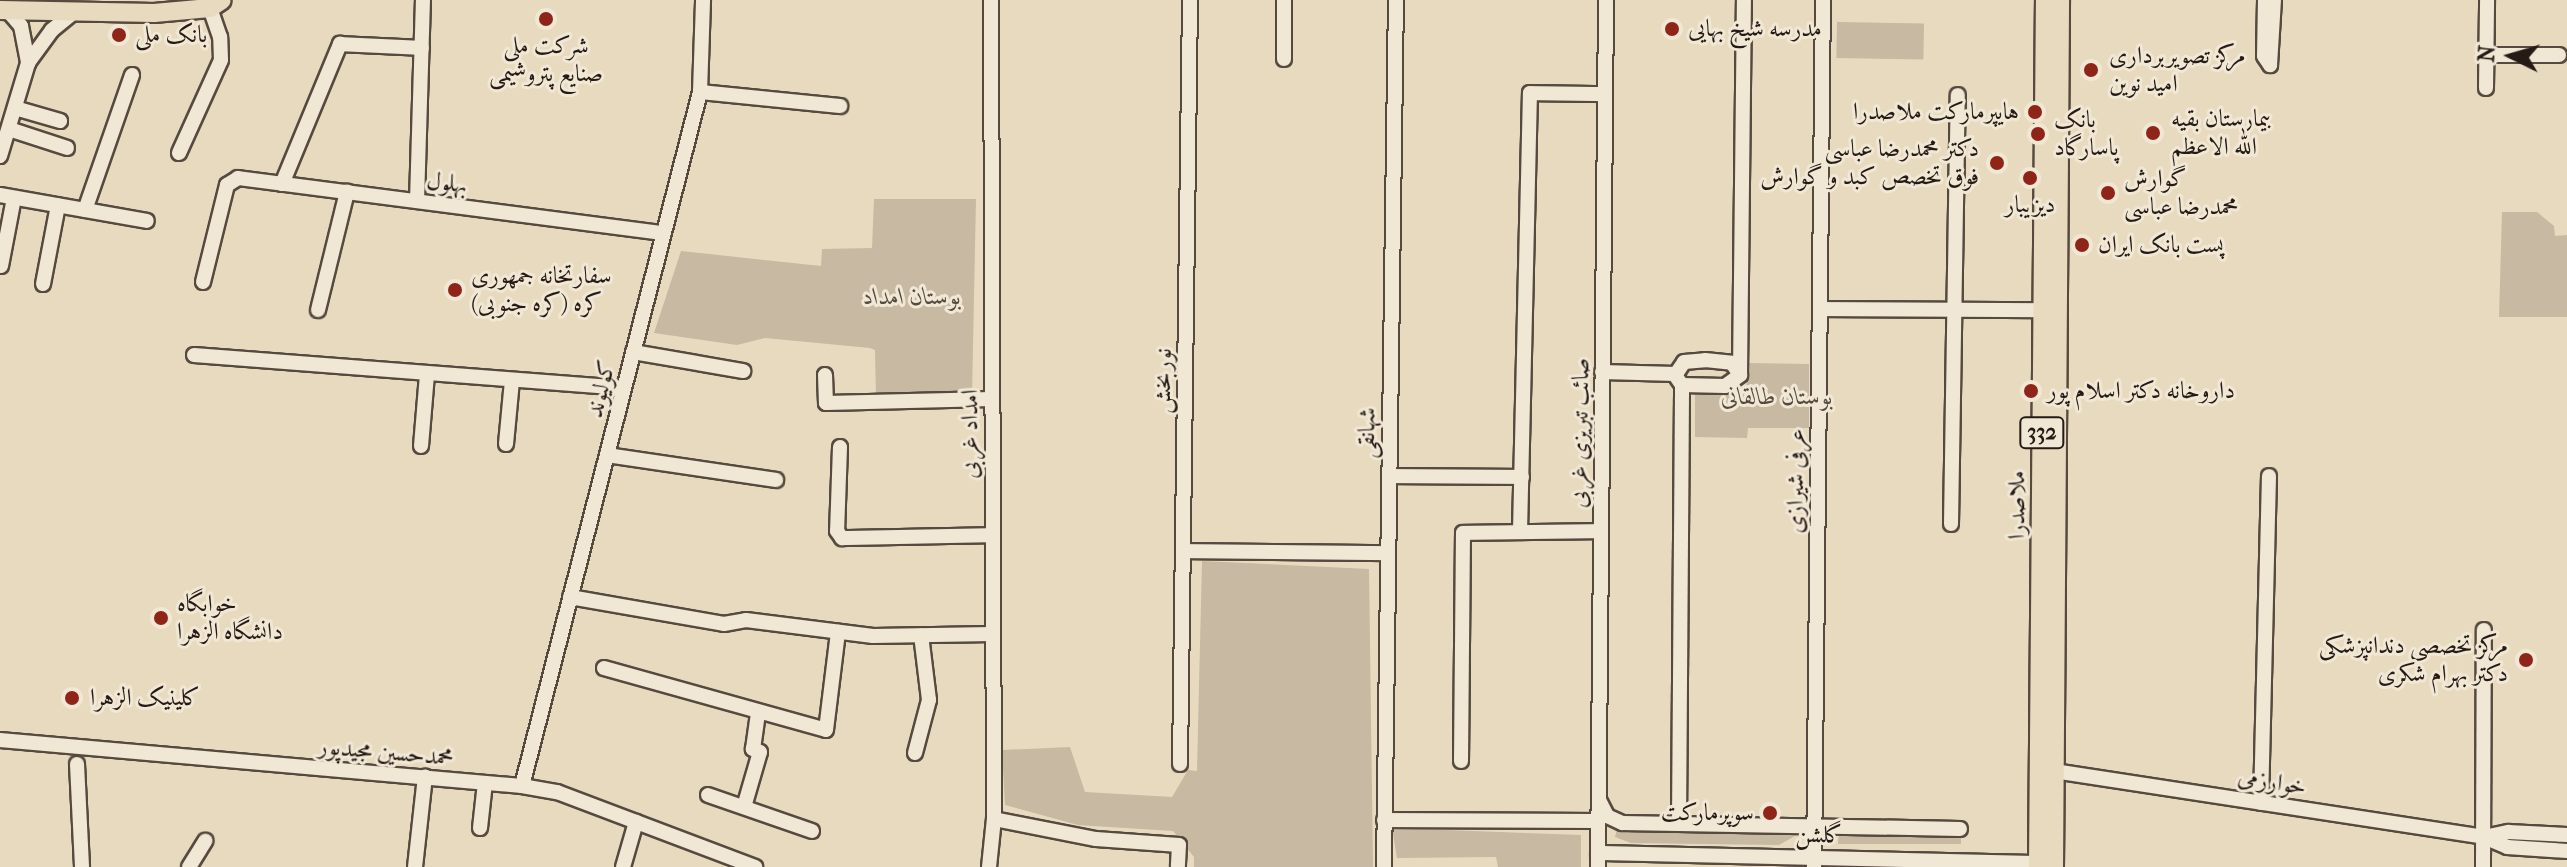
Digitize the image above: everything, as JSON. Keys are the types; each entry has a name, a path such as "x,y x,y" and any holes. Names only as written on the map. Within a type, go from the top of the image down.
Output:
{"main road":[{"name":"ملاصدرا","path":"2044,866 2045,0"},
{"name":"ملاصدرا","path":"2044,866 2054,771 2060,0"},
{"path":"4,10 74,12 216,4"}],"street":[{"path":"417,201 423,0"},
{"name":"کولیوند","path":"522,786 700,92 703,0"},
{"name":"امداد غربی","path":"989,867 994,819 991,0"},
{"name":"نوربخش","path":"1180,764 1190,0"},
{"path":"1284,0 1284,59"},
{"name":"شهانقی","path":"1384,867 1396,0"},
{"name":"صائب تبریزی غربی","path":"1598,860 1606,0"},
{"path":"1602,372 1732,385 1740,375 1744,0"},
{"name":"عرفی شیرازی","path":"1814,862 1823,0"},
{"path":"2265,0 2264,56 2270,65 2274,0"},
{"path":"2486,88 2487,0"},
{"path":"179,153 221,60 216,4"},
{"path":"4,10 21,26 28,63"},
{"path":"0,156 28,63 52,30 74,12"},
{"path":"282,184 340,44 422,48"},
{"path":"2487,55 2559,55"},
{"path":"85,210 132,75"},
{"path":"700,92 840,106"},
{"path":"1520,532 1530,93 1605,94"},
{"path":"1951,524 1958,95"},
{"path":"15,108 60,121"},
{"path":"9,129 67,148"},
{"name":"بهلول","path":"203,282 227,185 238,178 663,233"},
{"path":"318,310 347,192"},
{"path":"1,266 7,196 147,221"},
{"path":"43,284 58,205"},
{"path":"1820,309 2043,310"},
{"path":"633,352 743,371"},
{"path":"194,355 624,388"},
{"path":"1679,823 1679,380 1684,362 1705,360 1732,363 1740,375"},
{"path":"421,446 427,374"},
{"path":"825,375 826,403 992,399"},
{"path":"506,444 512,380"},
{"path":"840,447 837,531 842,538 993,535"},
{"path":"607,455 776,480"},
{"path":"1389,476 1522,477"},
{"path":"2261,803 2269,476"},
{"path":"1461,761 1463,533 1601,531"},
{"path":"1183,551 1388,553"},
{"path":"570,597 724,624 746,620 838,632 993,634"},
{"path":"2483,867 2484,630"},
{"path":"604,668 758,714 826,730 838,632"},
{"path":"915,753 929,700 921,635"},
{"path":"744,807 760,752 753,749 758,714"},
{"name":"محمدحسین مجیدپور","path":"0,740 522,786 557,792 727,862 755,867"},
{"path":"77,764 82,867"},
{"name":"خوارزمی","path":"2054,771 2484,837 2507,847 2567,851"},
{"path":"415,867 425,777"},
{"path":"480,828 485,783"},
{"path":"708,795 812,831"},
{"name":"گلشن","path":"1599,800 1613,821 1960,829"},
{"path":"994,819 1096,839 1179,845 1178,867"},
{"path":"1384,820 1598,821"},
{"path":"623,867 636,822"},
{"name":"خوارزمی","path":"2484,837 2508,832 2567,835"},
{"path":"189,867 205,841"},
{"name":"گلشن","path":"1598,860 2044,866"}],"green space":[{"path":"1837,22 1924,24 1923,60 1836,58"},
{"name":"بوستان امداد","path":"874,199 976,199 972,395 876,397 875,350 870,348 765,338 737,345 654,333 681,251 821,266 822,249 872,248"},
{"path":"2502,212 2537,212 2554,226 2555,236 2567,235 2567,317 2499,317"},
{"name":"بوستان طالقانی","path":"1748,363 1809,364 1809,428 1748,428 1747,438 1695,437 1695,395 1746,392"},
{"path":"1202,561 1369,569 1373,867 1194,867 1194,857 1173,831 1078,825 1005,805 1002,750 1070,747 1085,792 1172,797 1188,770 1197,771"},
{"path":"1392,828 1581,835 1581,867 1498,867 1496,857 1397,858"},
{"path":"1617,829 1800,833 1779,845 1631,843 1615,837"},
{"path":"1839,833 1958,834 1961,844 1838,844"}],"place":[{"name":"شرکت ملی صنایع پتروشیمی","path":"546,19"},
{"name":"مدرسه شیخ بهایی","path":"1672,29"},
{"name":"بانک ملی","path":"119,35"},
{"name":"مرکز تصویربرداری امید نوین","path":"2091,70"},
{"name":"هایپرمارکت ملاصدرا","path":"2035,112"},
{"name":"بیمارستان بقیه الله الاعظم","path":"2153,133"},
{"name":"بانک پاسارگاد","path":"2038,134"},
{"name":"دکتر محمدرضا عباسی فوق تخصص کبد و گوارش","path":"1997,163"},
{"name":"دیزیبار","path":"2030,178"},
{"name":"گوارش محمدرضا عباسی","path":"2108,193"},
{"name":"پست بانک ایران","path":"2082,245"},
{"name":"سفارتخانه جمهوری کره (کره جنوبی)","path":"455,290"},
{"name":"داروخانه دکتر اسلام پور","path":"2031,391"},
{"name":"خوابگاه دانشگاه الزهرا","path":"161,618"},
{"name":"مرکز تخصصی دندانپزشکی دکتر بهرام شکری","path":"2526,660"},
{"name":"کلینیک الزهرا","path":"72,698"},
{"name":"سوپرمارکت","path":"1770,813"}]}
